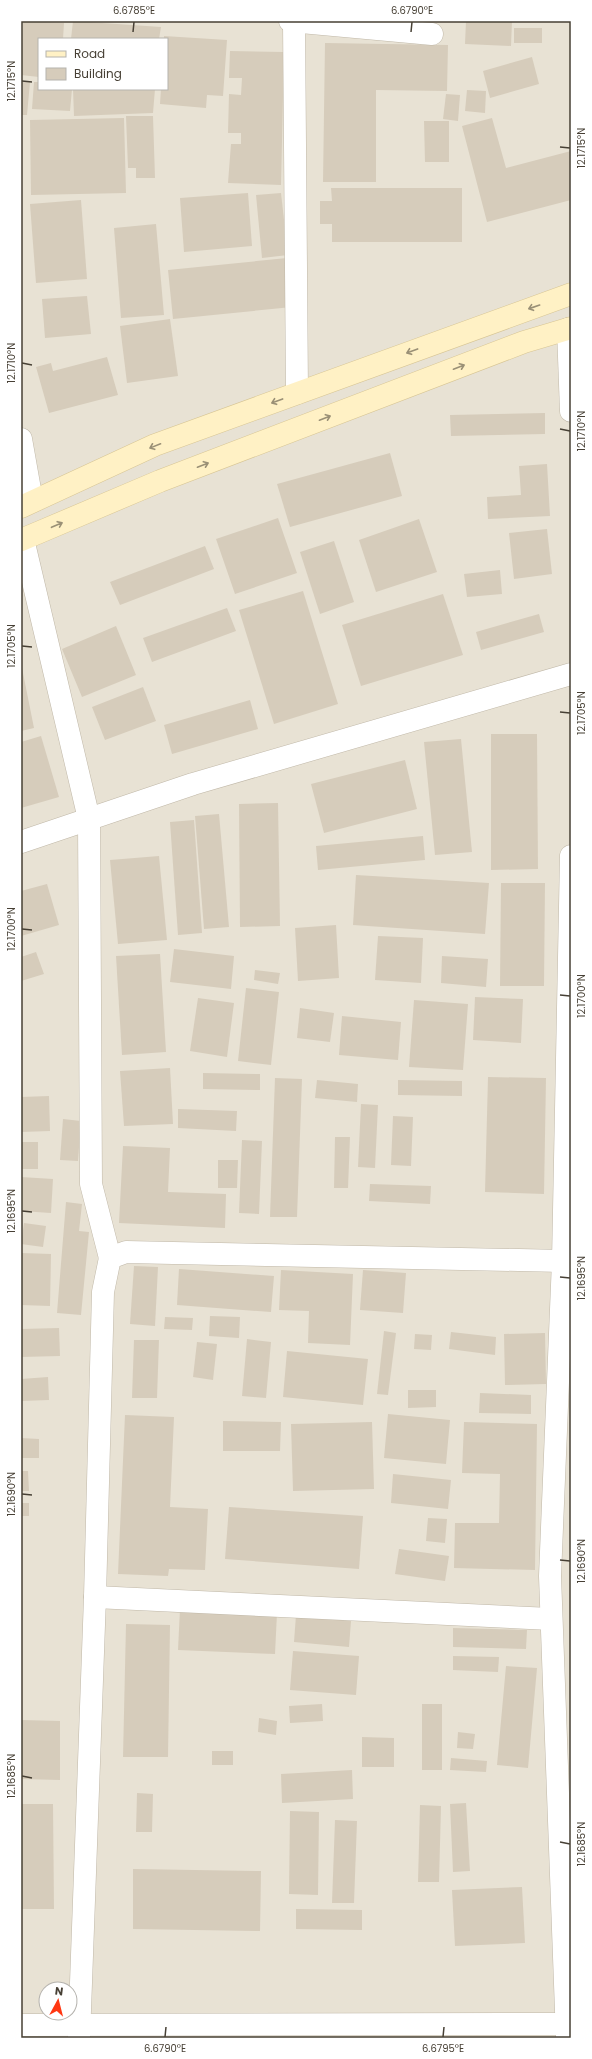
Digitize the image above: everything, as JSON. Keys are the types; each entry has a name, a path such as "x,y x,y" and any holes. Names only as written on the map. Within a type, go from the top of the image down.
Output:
{"street":[{"path":"290,21 432,34"},
{"path":"294,21 297,393"},
{"path":"21,440 26,504 155,445 571,294"},
{"path":"78,2032 94,1597 103,1292 110,1258 91,1184 89,819 22,539 160,481 524,342 569,329 571,411"},
{"path":"21,842 193,784 571,674"},
{"path":"21,2025 78,2032 568,2029 550,1576 563,1261 571,856"},
{"path":"110,1258 126,1252 563,1261"},
{"path":"94,1597 551,1619"}],"shaded area":[{"path":"21,21 571,21 571,2038 21,2038"}],"building":[{"path":"23,21 64,23 63,38 38,38 38,77 21,75"},
{"path":"73,21 161,27 159,38 71,38"},
{"path":"466,21 512,21 511,46 465,44"},
{"path":"514,28 542,28 542,43 514,43"},
{"path":"164,36 227,40 223,96 207,95 206,108 160,104 161,90 168,90 168,38 164,38"},
{"path":"325,43 448,45 447,91 376,90 376,182 323,182"},
{"path":"230,51 284,52 281,185 228,183 231,144 241,144 241,133 228,133 229,94 241,95 242,78 229,78"},
{"path":"532,57 539,84 490,98 483,71"},
{"path":"21,82 30,82 27,115 21,115"},
{"path":"34,82 38,82 38,90 72,90 70,111 32,109"},
{"path":"73,90 155,90 153,113 74,116"},
{"path":"467,90 486,91 485,113 465,111"},
{"path":"446,94 460,95 458,121 443,119"},
{"path":"126,116 153,116 155,178 136,178 136,168 128,168"},
{"path":"124,118 126,193 31,195 30,120"},
{"path":"492,118 506,168 571,151 571,200 487,222 462,126"},
{"path":"424,121 449,121 449,162 425,162"},
{"path":"331,188 462,188 462,242 332,242 332,224 320,224 320,201 332,201"},
{"path":"248,193 252,246 184,252 180,198"},
{"path":"281,193 288,255 262,258 256,195"},
{"path":"81,200 87,279 36,283 30,204"},
{"path":"156,224 164,315 121,318 114,228"},
{"path":"287,258 292,307 173,319 168,270"},
{"path":"87,296 91,334 45,338 42,299"},
{"path":"170,319 178,376 127,383 120,326"},
{"path":"107,357 118,395 49,413 36,367 51,363 53,371"},
{"path":"545,413 545,434 451,436 450,415"},
{"path":"390,453 402,496 290,527 277,484"},
{"path":"547,464 550,516 488,519 487,497 521,495 519,466"},
{"path":"278,518 297,573 235,594 216,539"},
{"path":"419,519 437,572 376,592 359,540"},
{"path":"547,529 552,574 514,579 509,533"},
{"path":"334,541 354,602 320,614 300,552"},
{"path":"205,546 214,569 120,605 110,582"},
{"path":"500,570 502,594 467,597 464,574"},
{"path":"303,591 338,704 274,724 239,610"},
{"path":"443,594 463,655 361,686 342,625"},
{"path":"227,608 236,631 152,662 143,638"},
{"path":"539,614 544,632 481,650 476,632"},
{"path":"116,626 136,675 82,697 62,649"},
{"path":"21,663 34,728 21,731"},
{"path":"143,687 156,721 105,740 92,707"},
{"path":"250,700 258,729 172,754 164,725"},
{"path":"491,734 537,734 538,869 491,870"},
{"path":"41,736 59,797 21,808 21,742"},
{"path":"461,739 472,852 435,855 424,742"},
{"path":"405,760 417,809 324,833 311,784"},
{"path":"278,803 280,926 240,927 239,804"},
{"path":"219,814 229,927 204,929 195,816"},
{"path":"194,820 202,933 178,935 170,822"},
{"path":"423,836 425,860 318,870 316,846"},
{"path":"159,856 167,940 118,944 110,860"},
{"path":"356,875 489,883 485,934 353,925"},
{"path":"501,883 545,883 544,986 500,986"},
{"path":"47,884 59,925 21,936 21,891"},
{"path":"336,925 339,978 298,981 295,928"},
{"path":"378,936 423,938 421,983 375,980"},
{"path":"174,949 234,956 231,989 170,982"},
{"path":"36,952 44,974 21,981 21,957"},
{"path":"160,954 166,1052 122,1055 116,956"},
{"path":"442,956 488,959 486,987 441,983"},
{"path":"255,970 280,973 278,984 254,980"},
{"path":"246,988 279,992 271,1065 238,1061"},
{"path":"475,997 523,999 521,1043 473,1040"},
{"path":"198,998 234,1003 227,1057 190,1051"},
{"path":"414,1000 468,1004 463,1070 409,1067"},
{"path":"300,1008 334,1013 330,1042 297,1038"},
{"path":"342,1016 401,1022 398,1060 339,1055"},
{"path":"170,1068 173,1124 124,1126 120,1071"},
{"path":"203,1073 260,1074 260,1090 203,1089"},
{"path":"488,1077 546,1078 544,1194 485,1192"},
{"path":"275,1078 302,1079 297,1217 270,1217"},
{"path":"317,1080 358,1084 357,1102 315,1098"},
{"path":"398,1080 462,1081 462,1096 398,1095"},
{"path":"49,1096 50,1131 21,1132 21,1097"},
{"path":"361,1104 378,1105 375,1168 358,1167"},
{"path":"178,1109 237,1111 236,1131 178,1128"},
{"path":"393,1116 413,1117 411,1166 391,1165"},
{"path":"63,1119 81,1121 78,1161 60,1160"},
{"path":"335,1137 350,1137 348,1188 334,1188"},
{"path":"242,1140 262,1141 259,1214 239,1213"},
{"path":"21,1142 38,1142 38,1169 21,1169"},
{"path":"123,1146 170,1148 168,1192 226,1194 225,1228 119,1223"},
{"path":"218,1160 238,1160 237,1188 218,1188"},
{"path":"21,1177 53,1179 51,1213 21,1211"},
{"path":"370,1184 431,1186 430,1204 369,1201"},
{"path":"66,1202 82,1204 79,1231 89,1232 81,1315 57,1313"},
{"path":"24,1223 46,1226 43,1247 21,1244"},
{"path":"21,1253 51,1254 50,1306 21,1305"},
{"path":"134,1266 158,1267 155,1326 130,1324"},
{"path":"179,1269 274,1276 271,1312 177,1305"},
{"path":"281,1270 353,1274 350,1345 308,1343 309,1311 279,1310"},
{"path":"363,1270 406,1273 403,1313 360,1310"},
{"path":"210,1316 240,1317 239,1338 209,1336"},
{"path":"165,1317 193,1318 192,1330 164,1329"},
{"path":"59,1328 60,1356 21,1357 21,1329"},
{"path":"384,1331 396,1333 388,1395 377,1394"},
{"path":"451,1332 496,1337 495,1355 449,1349"},
{"path":"545,1333 546,1384 505,1385 504,1334"},
{"path":"415,1334 432,1335 431,1350 414,1349"},
{"path":"247,1339 271,1342 266,1398 242,1396"},
{"path":"134,1340 159,1340 157,1398 132,1398"},
{"path":"197,1342 217,1344 213,1380 193,1377"},
{"path":"287,1351 368,1359 363,1405 283,1397"},
{"path":"48,1377 49,1400 21,1401 21,1379"},
{"path":"408,1390 436,1390 436,1407 408,1408"},
{"path":"480,1393 531,1395 531,1414 479,1413"},
{"path":"388,1414 450,1420 446,1464 384,1458"},
{"path":"125,1415 174,1417 170,1507 208,1509 205,1570 169,1569 168,1576 118,1574"},
{"path":"223,1421 281,1422 280,1451 223,1451"},
{"path":"372,1422 374,1489 293,1491 291,1424"},
{"path":"464,1422 537,1424 535,1570 454,1568 455,1523 499,1523 500,1474 462,1473"},
{"path":"21,1438 39,1439 39,1458 21,1458"},
{"path":"21,1471 28,1471 29,1491 21,1491"},
{"path":"393,1474 451,1480 448,1509 391,1503"},
{"path":"21,1503 29,1503 29,1516 21,1516"},
{"path":"229,1507 363,1516 359,1569 225,1559"},
{"path":"428,1518 447,1519 445,1543 426,1541"},
{"path":"399,1549 449,1556 445,1581 395,1574"},
{"path":"180,1609 277,1613 275,1654 178,1650"},
{"path":"296,1615 351,1621 349,1647 294,1642"},
{"path":"126,1624 170,1625 168,1757 123,1757"},
{"path":"453,1628 527,1630 526,1649 453,1647"},
{"path":"293,1651 359,1656 356,1695 290,1690"},
{"path":"453,1656 499,1657 498,1672 453,1670"},
{"path":"506,1666 537,1668 528,1768 497,1765"},
{"path":"322,1704 323,1721 290,1723 289,1706"},
{"path":"422,1704 442,1704 442,1770 422,1770"},
{"path":"259,1718 277,1721 276,1735 258,1732"},
{"path":"21,1720 60,1721 60,1780 21,1779"},
{"path":"458,1732 475,1734 473,1749 457,1748"},
{"path":"362,1737 394,1738 394,1767 362,1767"},
{"path":"212,1751 233,1751 233,1765 212,1765"},
{"path":"451,1758 487,1761 486,1772 450,1770"},
{"path":"352,1770 353,1799 282,1803 281,1774"},
{"path":"137,1793 153,1794 152,1832 136,1832"},
{"path":"466,1803 470,1871 453,1872 450,1804"},
{"path":"21,1804 53,1804 54,1909 21,1909"},
{"path":"420,1805 441,1806 439,1882 418,1882"},
{"path":"290,1811 319,1812 318,1895 289,1894"},
{"path":"335,1820 357,1821 354,1903 332,1903"},
{"path":"133,1869 261,1871 260,1931 133,1929"},
{"path":"522,1887 525,1943 455,1946 452,1890"},
{"path":"296,1909 362,1910 362,1930 296,1929"}]}
